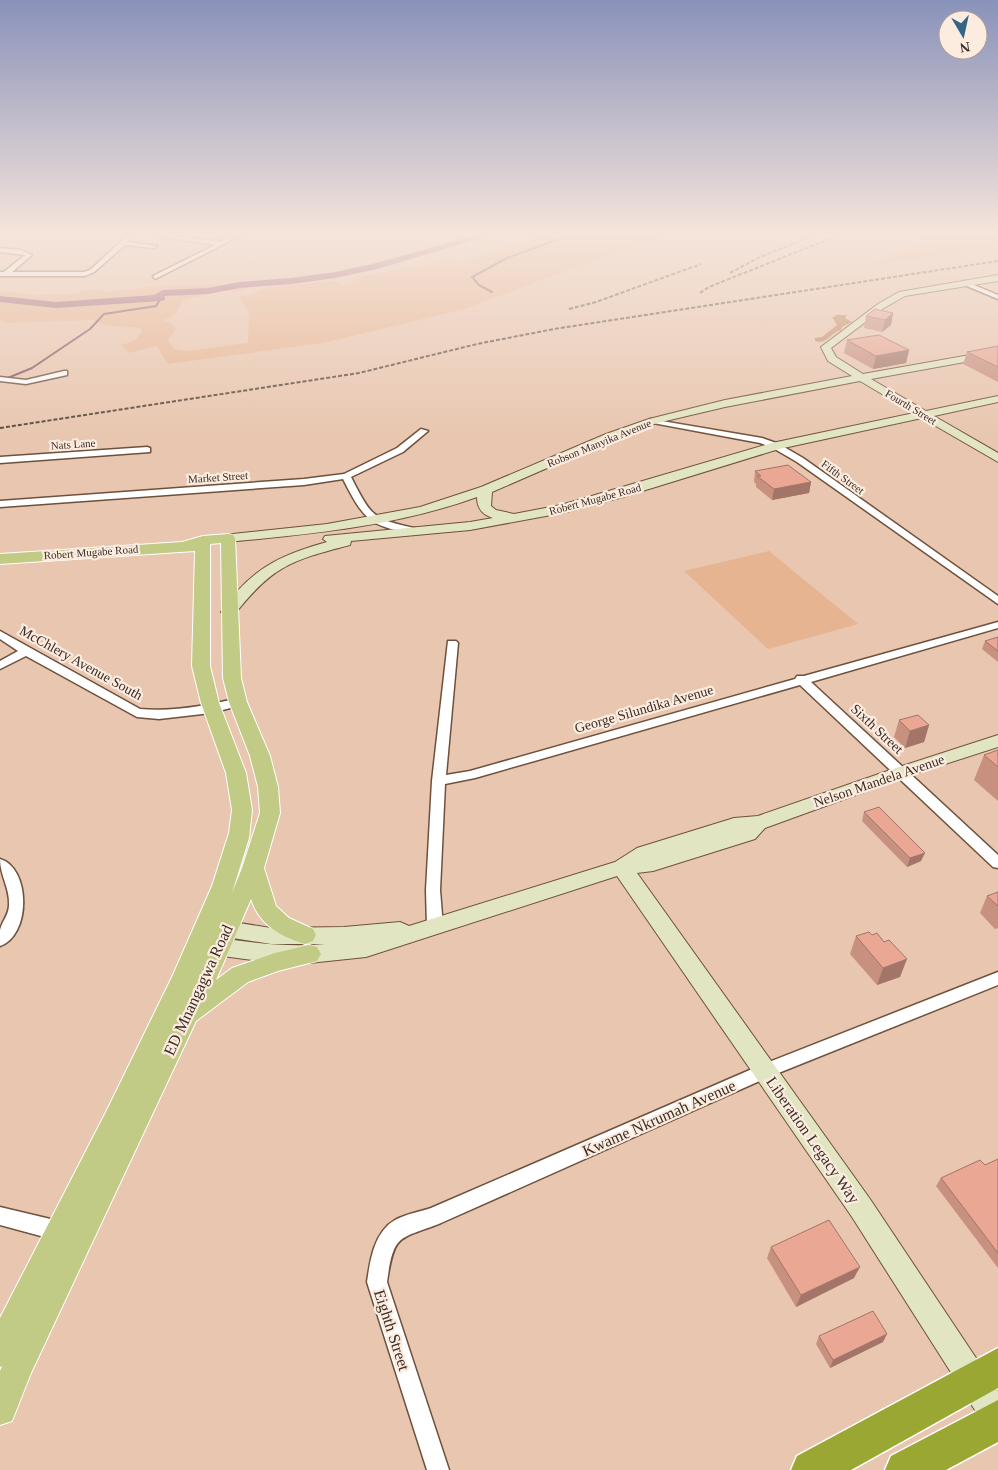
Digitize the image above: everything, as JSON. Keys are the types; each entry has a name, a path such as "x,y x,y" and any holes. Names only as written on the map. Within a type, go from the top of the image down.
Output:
{"highway":[{"path":"811,1470 986,1373"},
{"path":"905,1470 998,1419"}],"main road":[{"name":"Fourth Street","path":"886,304 826,347 832,359 868,377 923,415 997,457"},
{"name":"Robson Manyika Avenue","path":"228,542 375,522 430,508 486,490 628,430 690,411 998,353"},
{"path":"868,377 937,411 998,445"},
{"name":"Robert Mugabe Road","path":"0,559 228,542 365,537 470,526 562,509 776,446 998,399"},
{"path":"486,490 482,503 488,511 494,514 520,517"},
{"path":"229,612 252,582 275,564 307,552 365,537"},
{"name":"ED Mnangagwa Road","path":"0,1409 69,1234 144,1064 253,868 270,813 268,787 260,756 238,702 232,678 228,542"},
{"name":"ED Mnangagwa Road","path":"0,1351 69,1234 187,1017 213,937 241,829 241,794 234,768 204,686 201,666 203,544"},
{"name":"Nelson Mandela Avenue","path":"213,937 267,953 307,944 366,948 622,866 653,864 748,834 759,823 902,772 998,741"},
{"name":"Liberation Legacy Way","path":"622,866 861,1208 986,1373 998,1419"},
{"path":"187,1017 240,976 307,944 274,921 264,904 253,868"}],"street":[{"path":"4,380 26,382 64,373"},
{"name":"Fifth Street","path":"653,421 776,446 812,468 998,601"},
{"name":"Market Street","path":"0,504 304,482 346,476 400,450 424,431"},
{"name":"Nats Lane","path":"0,460 147,450"},
{"path":"346,476 364,511 375,522 415,531"},
{"name":"George Silundika Avenue","path":"439,781 470,775 998,624"},
{"name":"McChlery Avenue South","path":"0,634 26,651 137,713 159,716 238,702"},
{"path":"435,927 433,890 439,781 452,643"},
{"path":"0,666 26,651"},
{"name":"Sixth Street","path":"801,679 998,863"},
{"path":"0,864 5,867 14,887 18,908 10,928 0,940"},
{"name":"Kwame Nkrumah Avenue","path":"434,1216 765,1071 998,978"},
{"path":"0,1216 69,1234"},
{"name":"Eighth Street","path":"434,1216 401,1227 387,1241 381,1258 377,1282 438,1470"}],"shaded area":[{"path":"0,304 182,304 173,315 163,320 173,325 176,329 168,340 174,349 187,351 248,343 249,313 243,304 479,304 464,309 323,343 168,364 157,346 129,353 121,345 137,338 142,329 98,323 93,320 7,323 0,320"},
{"path":"835,315 847,315 845,318 852,322 842,327 841,330 826,340 815,341 815,338 822,337 837,325 832,317 835,317"},
{"path":"769,551 858,624 768,649 684,571"}],"building":[{"path":"875,309 893,313 885,320 866,316"},
{"path":"879,335 909,350 876,356 847,340"},
{"path":"998,346 998,367 967,352"},
{"path":"788,465 811,482 774,489 757,476 761,476 755,471"},
{"path":"998,637 998,651 985,641"},
{"path":"918,715 929,725 910,731 899,720"},
{"path":"998,750 998,767 984,755"},
{"path":"879,807 925,853 910,858 864,812"},
{"path":"998,892 998,906 987,896"},
{"path":"869,932 872,935 877,933 884,942 889,940 907,959 883,968 856,936"},
{"path":"998,1159 998,1253 941,1178 980,1160 985,1165"},
{"path":"829,1220 860,1267 801,1295 771,1247"},
{"path":"873,1311 887,1334 833,1360 819,1336"}],"waterway":[{"path":"43,304 77,304"},
{"path":"0,381 32,368 90,329 104,314 156,306 158,304"}],"railway":[{"path":"569,309 590,304"},
{"path":"0,428 359,373 477,344 554,329 720,304"}]}
